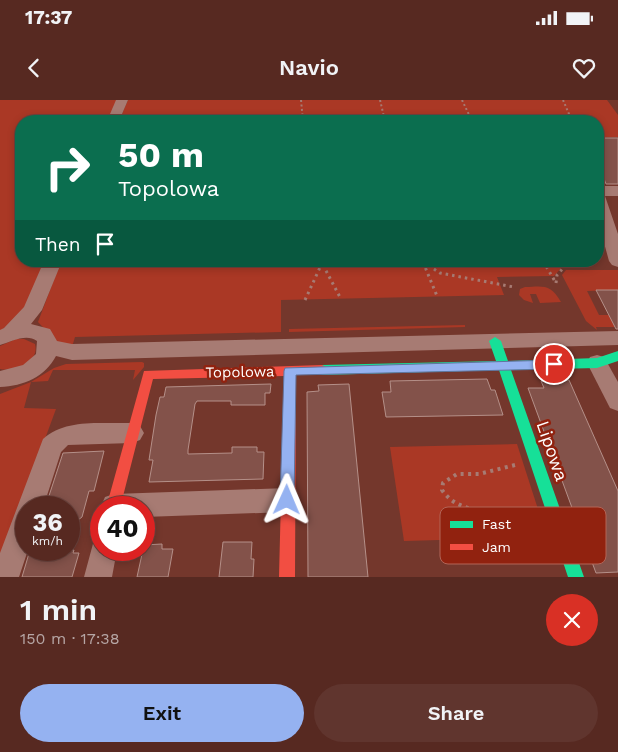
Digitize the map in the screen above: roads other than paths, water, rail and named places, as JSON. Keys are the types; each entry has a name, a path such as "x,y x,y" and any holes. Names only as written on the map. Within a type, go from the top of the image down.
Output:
{"street":[{"path":"116,115 122,100"},
{"path":"604,191 618,191"},
{"path":"604,215 618,261"},
{"path":"50,267 32,310 6,335 42,346 72,352 618,338"},
{"path":"3,381 27,373 42,346 32,310"},
{"name":"Lipowa","path":"495,341 552,507"},
{"path":"116,496 132,433 141,382 154,351"},
{"name":"Topolowa","path":"141,382 290,371 597,363 610,360 618,355"},
{"path":"597,363 618,402"},
{"path":"286,577 290,371"},
{"path":"34,496 52,446 61,437 68,435 132,433"},
{"path":"155,505 287,500"},
{"path":"5,577 15,548"},
{"path":"98,577 102,561"},
{"name":"Lipowa","path":"572,564 576,577"}]}
